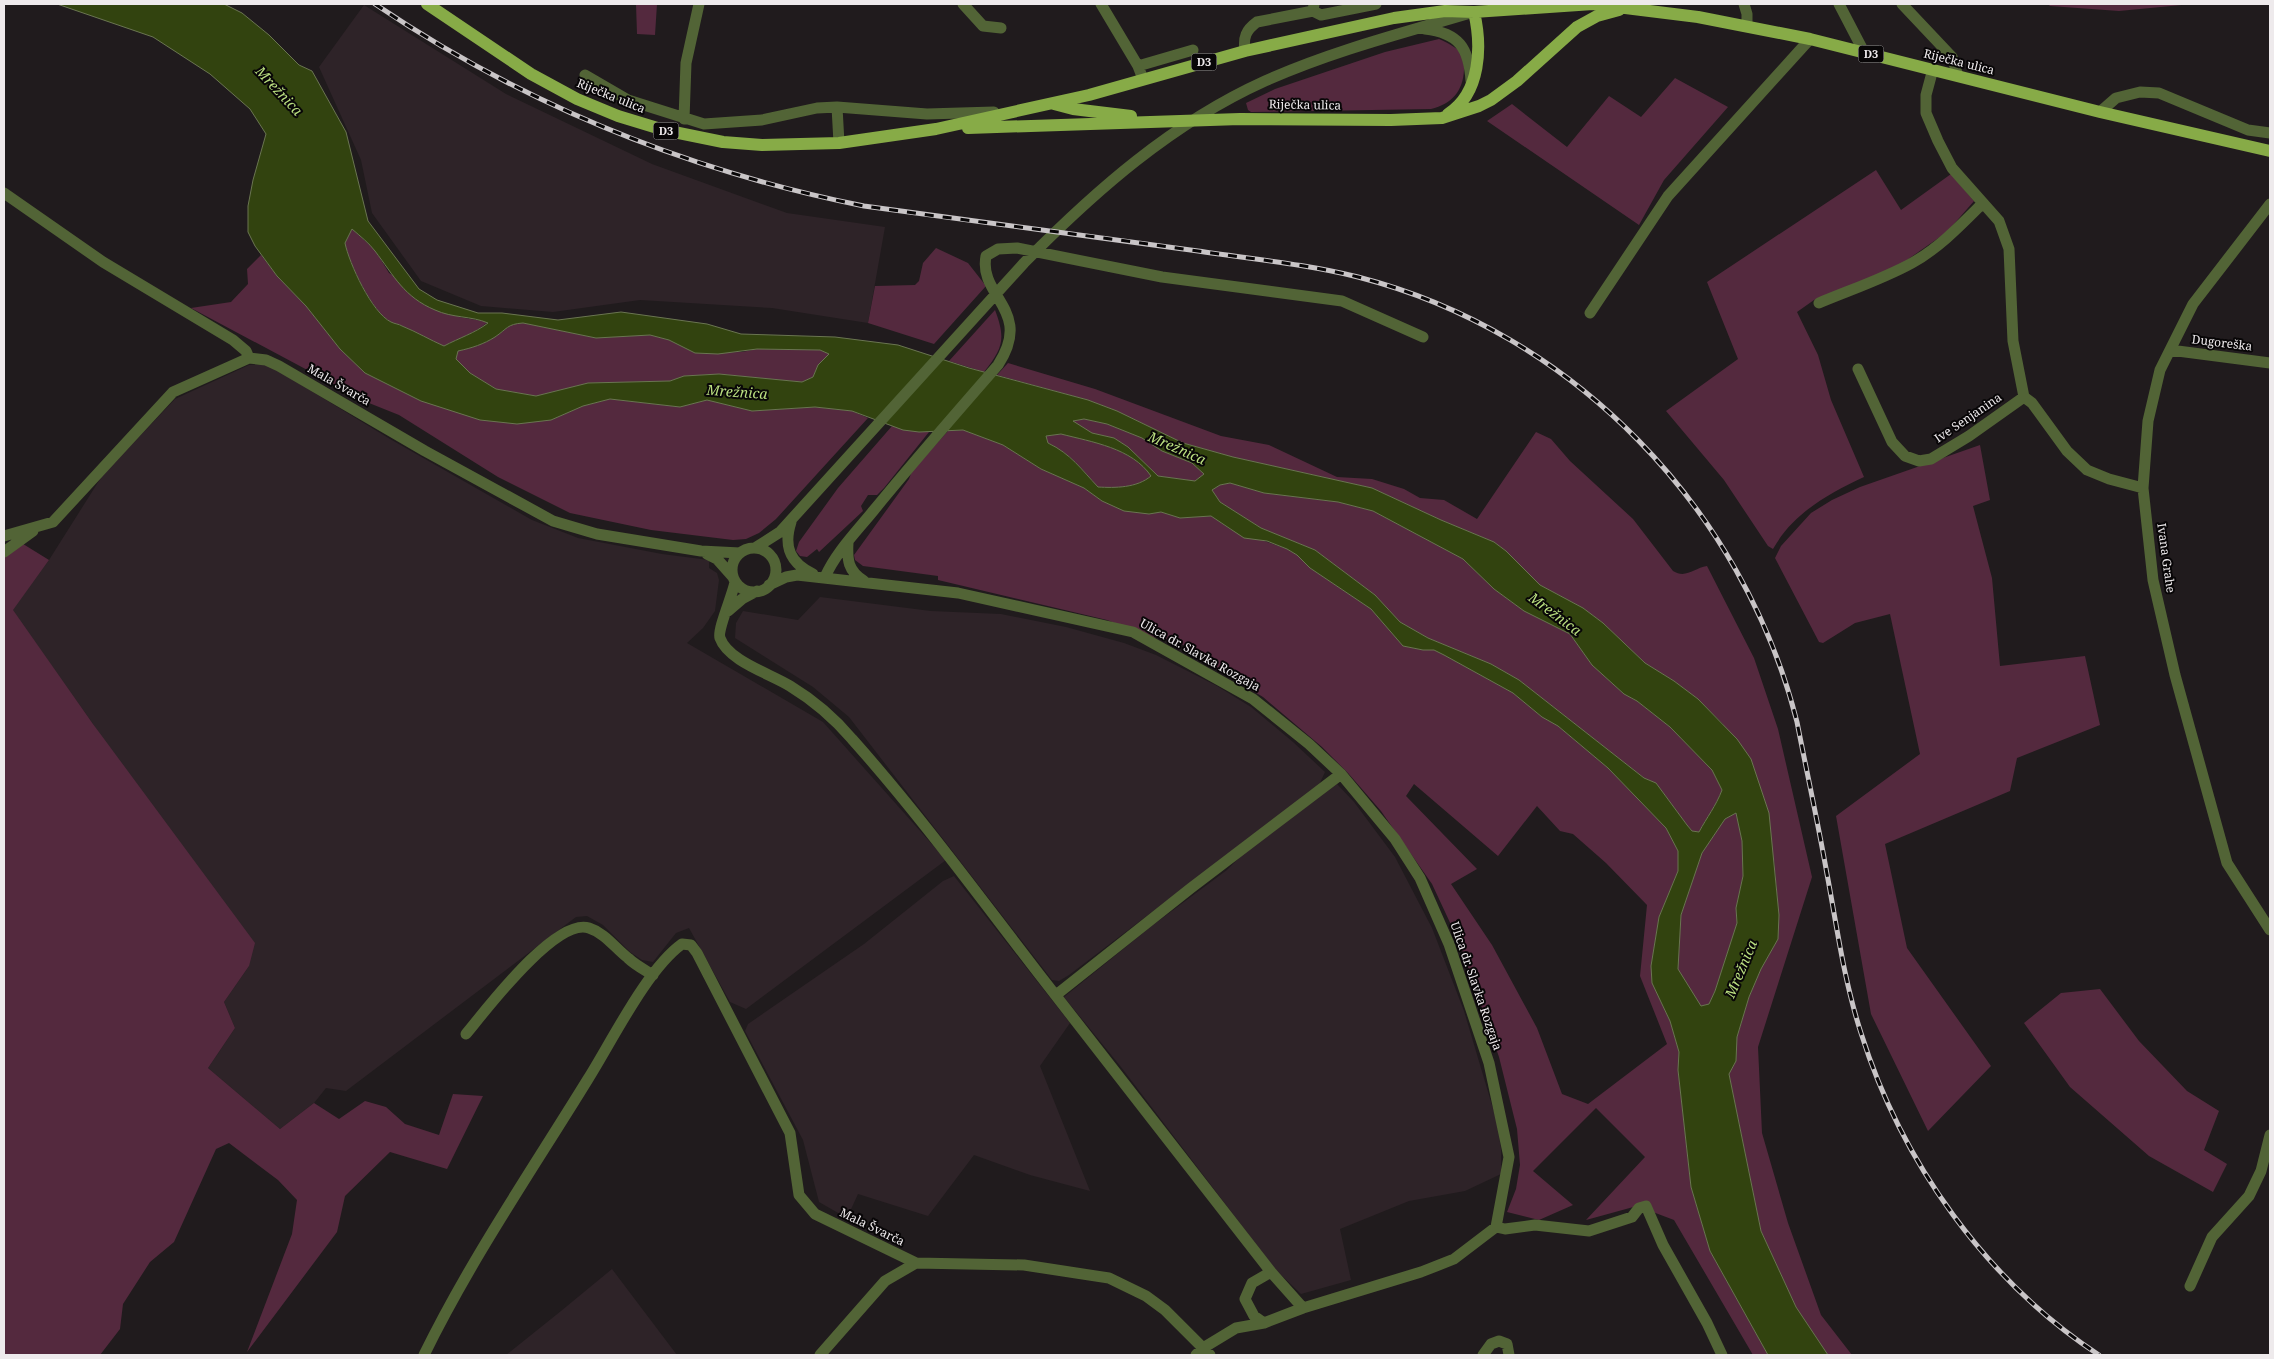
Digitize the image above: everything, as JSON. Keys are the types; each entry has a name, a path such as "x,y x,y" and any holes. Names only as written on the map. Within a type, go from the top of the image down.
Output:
{"main road":[{"name":"Riječka ulica","path":"427,4 531,74 576,99 618,116 664,130 723,142 762,145 839,143 936,129 1054,104 1245,51 1331,30 1394,18 1445,11 1474,12 1593,4 1638,8 1747,26 1810,39 2100,112 2270,150"},
{"name":"Riječka ulica","path":"936,129 1168,121 1442,118 1491,100 1517,81 1577,27 1596,16 1615,10 1638,8"},
{"path":"1442,118 1459,105 1477,68 1478,55 1474,12"},
{"path":"1054,104 1073,109 1168,121"}],"street":[{"path":"684,119 686,63 699,4"},
{"path":"963,4 983,26 1001,28"},
{"path":"1102,4 1138,66 1143,79"},
{"path":"1245,51 1244,35 1257,22 1313,8 1321,15 1376,4"},
{"path":"1744,4 1747,14 1747,26"},
{"path":"1839,4 1864,52"},
{"path":"1902,4 1952,57 1958,76"},
{"path":"1303,1308 1271,1272 956,864 852,738 830,716 790,686 740,660 727,648 719,637 734,579 732,566 740,553 755,548 780,532 833,476 1024,263 1098,191 1182,128 1264,82 1315,61 1474,12"},
{"path":"1419,28 1447,33 1461,44 1469,61 1471,82"},
{"path":"1590,313 1668,196 1810,39"},
{"path":"1138,66 1193,50"},
{"path":"1933,69 1926,95 1926,113 1952,168 1999,221 2009,249 2013,341 2024,397 2032,403 2067,451 2087,470 2109,480 2143,488"},
{"name":"Riječka ulica","path":"585,76 628,100 704,124 762,120 817,108 837,107 927,114 1020,110"},
{"path":"2100,112 2116,98 2140,92 2159,93 2248,130 2270,133"},
{"path":"837,107 839,143"},
{"path":"4,193 103,262 233,340 246,352 249,358 173,392 53,522 4,536"},
{"path":"1820,303 1878,280 1913,262 1952,234 1983,203"},
{"name":"Ivana Grahe","path":"2270,204 2193,304 2160,370 2148,421 2143,488 2153,580 2175,675 2227,863 2270,930"},
{"path":"792,519 787,543 788,553 799,566 822,577 911,465 998,365 1008,351 1011,336 1010,323 1006,311 987,275 984,264 986,256 998,249 1018,248 1162,278 1342,301 1423,337"},
{"name":"Dugoreška","path":"2170,350 2270,363"},
{"name":"Mala Švarča","path":"249,358 266,360 278,366 425,451 553,521 596,534 701,551 740,553"},
{"name":"Ive Senjanina","path":"1858,369 1892,442 1904,456 1919,461 1931,458 1969,436 2024,397"},
{"path":"4,552 38,526"},
{"path":"727,612 742,599 770,585 775,572 772,559 773,549 780,532"},
{"path":"848,543 847,559 850,568 856,576 866,582"},
{"path":"755,548 762,549 772,559"},
{"path":"701,551 717,559 745,590 757,591"},
{"name":"Ulica dr. Slavka Rozgaja","path":"772,559 797,575"},
{"name":"Ulica dr. Slavka Rozgaja","path":"770,585 786,577 797,575 866,582 958,594 1133,632 1253,699 1309,744 1340,774 1395,839 1420,878 1449,944 1489,1063 1510,1157 1496,1227"},
{"path":"1056,995 1191,888 1340,774"},
{"path":"424,1355 450,1301 635,1001 653,975 629,959 600,933 579,926 568,929 546,946 507,983 466,1034"},
{"name":"Mala Švarča","path":"653,975 672,951 682,944 691,945 736,1026 790,1133 799,1195 814,1214 916,1263 1024,1265 1109,1278 1146,1296 1165,1310 1203,1353"},
{"path":"2190,1286 2212,1237 2249,1196 2261,1171 2270,1135"},
{"path":"1203,1353 1236,1328 1264,1323 1303,1308 1422,1272 1454,1259 1496,1227 1505,1229 1535,1225 1590,1231 1632,1217 1639,1208 1646,1206 1664,1245 1707,1323 1722,1355"},
{"path":"820,1355 885,1281 916,1263"},
{"path":"1264,1323 1254,1316 1245,1299 1252,1283 1271,1272"},
{"path":"1483,1355 1491,1344 1499,1341 1507,1344 1509,1355"}],"shaded area":[{"path":"636,4 657,4 655,35 637,34"},
{"path":"2048,4 2192,4 2119,11 2050,6"},
{"path":"364,5 506,94 652,164 787,213 885,227 868,323 772,308 640,300 553,312 481,306 421,281 372,213 361,160 319,67"},
{"path":"1439,39 1452,45 1460,52 1463,56 1464,64 1463,78 1459,90 1455,96 1438,107 1431,109 1251,112 1248,110 1246,103 1275,89 1385,52"},
{"path":"1675,78 1728,107 1664,180 1639,225 1487,121 1512,104 1567,147 1609,96 1641,117"},
{"path":"1876,170 1901,210 1951,174 1974,201 1947,232 1894,269 1814,300 1797,312 1818,355 1831,400 1864,477 1837,490 1801,515 1781,536 1773,549 1768,546 1724,480 1666,411 1738,359 1707,282"},
{"path":"352,229 375,250 389,273 459,317 488,322 444,346 408,328 391,322 377,309 351,263 345,243"},
{"path":"936,248 968,263 986,286 934,344 868,323 875,286 915,285 919,281 923,263"},
{"path":"261,255 277,276 306,306 340,349 365,373 421,401 551,420 583,406 610,399 680,407 707,400 752,411 815,407 852,411 868,418 776,519 759,533 746,539 733,540 651,530 570,513 498,477 399,415 369,403 191,308 231,302 248,284 247,269"},
{"path":"995,310 1001,329 1001,343 984,372 949,361"},
{"path":"523,323 596,338 650,335 669,340 695,353 742,352 757,349 820,350 829,354 818,365 813,377 802,382 719,374 684,376 670,381 588,383 536,396 496,389 470,373 456,359 458,351 482,344 510,326"},
{"path":"1008,363 1095,389 1221,436 1269,445 1337,477 1372,479 1404,489 1420,498 1444,500 1477,519 1536,432 1551,439 1570,461 1633,519 1673,571 1682,574 1707,566 1754,658 1778,729 1812,877 1758,1047 1762,1133 1788,1223 1821,1315 1852,1355 1828,1355 1796,1307 1761,1231 1729,1074 1736,1061 1737,1037 1749,997 1761,969 1778,939 1779,915 1774,860 1723,724 1698,699 1645,663 1603,623 1583,608 1540,585 1506,551 1494,542 1372,488 1233,457 1183,443 1117,411 1088,400 997,375"},
{"path":"267,364 390,439 532,520 578,538 662,554 709,560 709,568 717,573 719,580 715,611 703,628 687,643 823,722 946,860 746,1009 730,1002 689,928 676,933 653,962 642,960 630,952 603,925 587,916 576,917 346,1091 326,1088 314,1103 280,1129 208,1068 235,1028 224,1002 249,966 93,724 12,610 49,560 102,476 175,399 249,365"},
{"path":"1084,419 1107,424 1142,438 1162,451 1192,463 1204,474 1195,481 1158,476 1128,447 1114,438 1092,433 1072,421"},
{"path":"892,426 919,432 929,432 884,488 877,495 868,495 861,506 863,511 819,552 817,549 807,557 800,556 796,551 799,542 838,488"},
{"path":"963,430 1003,445 1041,469 1084,488 1102,501 1149,514 1161,512 1180,518 1211,516 1230,529 1287,549 1297,555 1310,568 1371,609 1403,646 1434,650 1444,655 1513,693 1542,717 1558,726 1608,768 1666,828 1678,851 1678,871 1659,917 1651,966 1661,1002 1670,1021 1679,1052 1678,1070 1691,1187 1710,1251 1768,1355 1753,1355 1674,1220 1637,1206 1586,1220 1645,1157 1596,1108 1533,1171 1573,1205 1539,1220 1507,1212 1516,1189 1520,1165 1517,1129 1499,1057 1460,944 1432,884 1381,811 1322,747 1263,697 1206,663 1198,652 1173,640 1150,637 1107,620 938,580 938,576 863,566 855,560 854,555 909,479 912,471 948,431","holes":["1414,784 1498,856 1537,806 1560,831 1573,834 1606,863 1647,905 1640,976 1667,1044 1588,1104 1562,1094 1537,1028 1492,945 1451,884 1477,869 1406,796"]},
{"path":"1061,434 1098,443 1122,453 1143,466 1152,476 1133,485 1098,487 1069,457 1048,443 1046,436"},
{"path":"1980,445 1990,500 1973,506 1992,578 2000,666 2085,656 2100,725 2017,758 2010,791 1885,844 1907,948 1991,1066 1928,1131 1871,1014 1836,816 1920,754 1890,614 1855,623 1823,643 1819,642 1775,558 1781,546 1811,513 1832,500 1860,487"},
{"path":"1230,483 1264,493 1338,502 1373,511 1463,559 1494,589 1524,611 1570,634 1592,665 1624,694 1637,701 1670,727 1712,770 1722,790 1699,832 1692,831 1656,783 1644,778 1519,680 1491,664 1428,638 1400,622 1375,595 1315,550 1261,528 1220,502 1212,490 1220,485"},
{"path":"15,539 49,560 13,610 93,724 255,943 249,966 224,1002 235,1028 208,1068 280,1129 314,1103 339,1119 365,1101 386,1107 405,1124 439,1135 453,1094 483,1096 447,1169 390,1152 345,1196 337,1232 247,1352 292,1234 297,1200 278,1180 229,1143 216,1149 174,1242 150,1262 123,1304 120,1329 100,1355 4,1355 4,546"},
{"path":"820,597 931,611 1001,614 1066,627 1124,643 1156,655 1217,686 1251,707 1325,772 1319,785 1069,975 1059,981 1052,980 849,717 813,687 735,638 736,623 743,611 798,620"},
{"path":"1337,784 1354,802 1395,857 1432,928 1464,1011 1497,1122 1501,1149 1501,1174 1465,1191 1409,1201 1340,1229 1351,1280 1301,1294 1274,1268 1121,1067 1064,997 1153,925 1227,870 1244,853"},
{"path":"1736,813 1742,841 1743,876 1736,908 1737,923 1715,991 1709,1004 1701,1006 1692,995 1678,969 1681,915 1702,853 1725,819"},
{"path":"954,876 1070,1023 1040,1066 1090,1191 1030,1175 974,1155 928,1216 858,1194 847,1218 819,1202 803,1140 745,1031 748,1024 864,944 943,881"},
{"path":"2100,989 2139,1041 2187,1091 2219,1111 2204,1150 2227,1164 2213,1192 2149,1156 2070,1087 2024,1023 2061,993"},
{"path":"612,1269 677,1355 506,1355 561,1311"}],"water":[{"name":"Mrežnica","path":"57,4 224,4 242,13 269,35 299,65 312,71 346,132 368,221 419,289 437,300 478,313 502,313 558,320 621,312 707,324 741,334 835,337 898,345 969,368 1088,400 1117,411 1183,443 1233,457 1372,488 1494,542 1506,551 1540,585 1583,608 1603,623 1645,663 1698,699 1737,739 1751,759 1769,813 1779,915 1778,939 1761,969 1749,997 1737,1037 1736,1061 1729,1074 1761,1231 1796,1307 1828,1355 1768,1355 1710,1251 1691,1187 1678,1070 1679,1052 1670,1021 1652,983 1651,966 1659,917 1678,871 1678,851 1666,828 1608,768 1558,726 1542,717 1513,693 1444,655 1434,650 1403,646 1371,609 1310,568 1297,555 1287,549 1267,541 1244,538 1211,516 1180,518 1161,512 1149,514 1124,511 1102,501 1084,488 1041,469 1003,445 963,430 919,432 903,430 852,411 815,407 752,411 707,400 680,407 610,399 583,406 551,420 517,424 480,420 421,401 365,373 340,349 306,306 277,276 255,246 248,232 248,206 266,134 250,109 210,74 153,37","holes":["352,229 373,248 400,285 415,299 442,313 488,323 444,346 408,328 391,322 376,309 362,287 351,263 345,243","523,323 596,338 650,335 669,340 695,353 718,354 757,349 820,350 829,354 818,365 813,377 802,382 719,374 684,376 670,381 588,383 536,396 496,389 470,373 456,359 458,351 487,342 514,324","1084,419 1107,424 1142,438 1162,451 1192,463 1204,474 1195,481 1158,476 1128,447 1114,438 1092,433 1073,421","1061,434 1098,443 1133,459 1143,466 1151,476 1133,485 1098,487 1069,457 1048,443 1046,436","1230,483 1264,493 1338,502 1373,511 1463,559 1494,589 1524,611 1570,634 1592,665 1624,694 1637,701 1670,727 1712,770 1722,790 1699,832 1692,831 1656,783 1644,778 1519,680 1491,664 1428,638 1400,622 1375,595 1315,550 1261,528 1220,502 1212,490 1220,485","1736,813 1742,841 1743,876 1736,908 1737,923 1715,991 1709,1004 1701,1006 1678,969 1681,915 1702,853 1725,819"]}],"railway":[{"path":"375,4 431,40 489,73 549,103 671,153 735,174 864,206 1278,262 1358,277 1436,303 1510,340 1577,386 1638,440 1691,502 1736,570 1771,644 1797,722 1841,954 1855,1013 1878,1081 1899,1127 1924,1172 1953,1214 1985,1254 2020,1291 2058,1325 2099,1355"}]}
